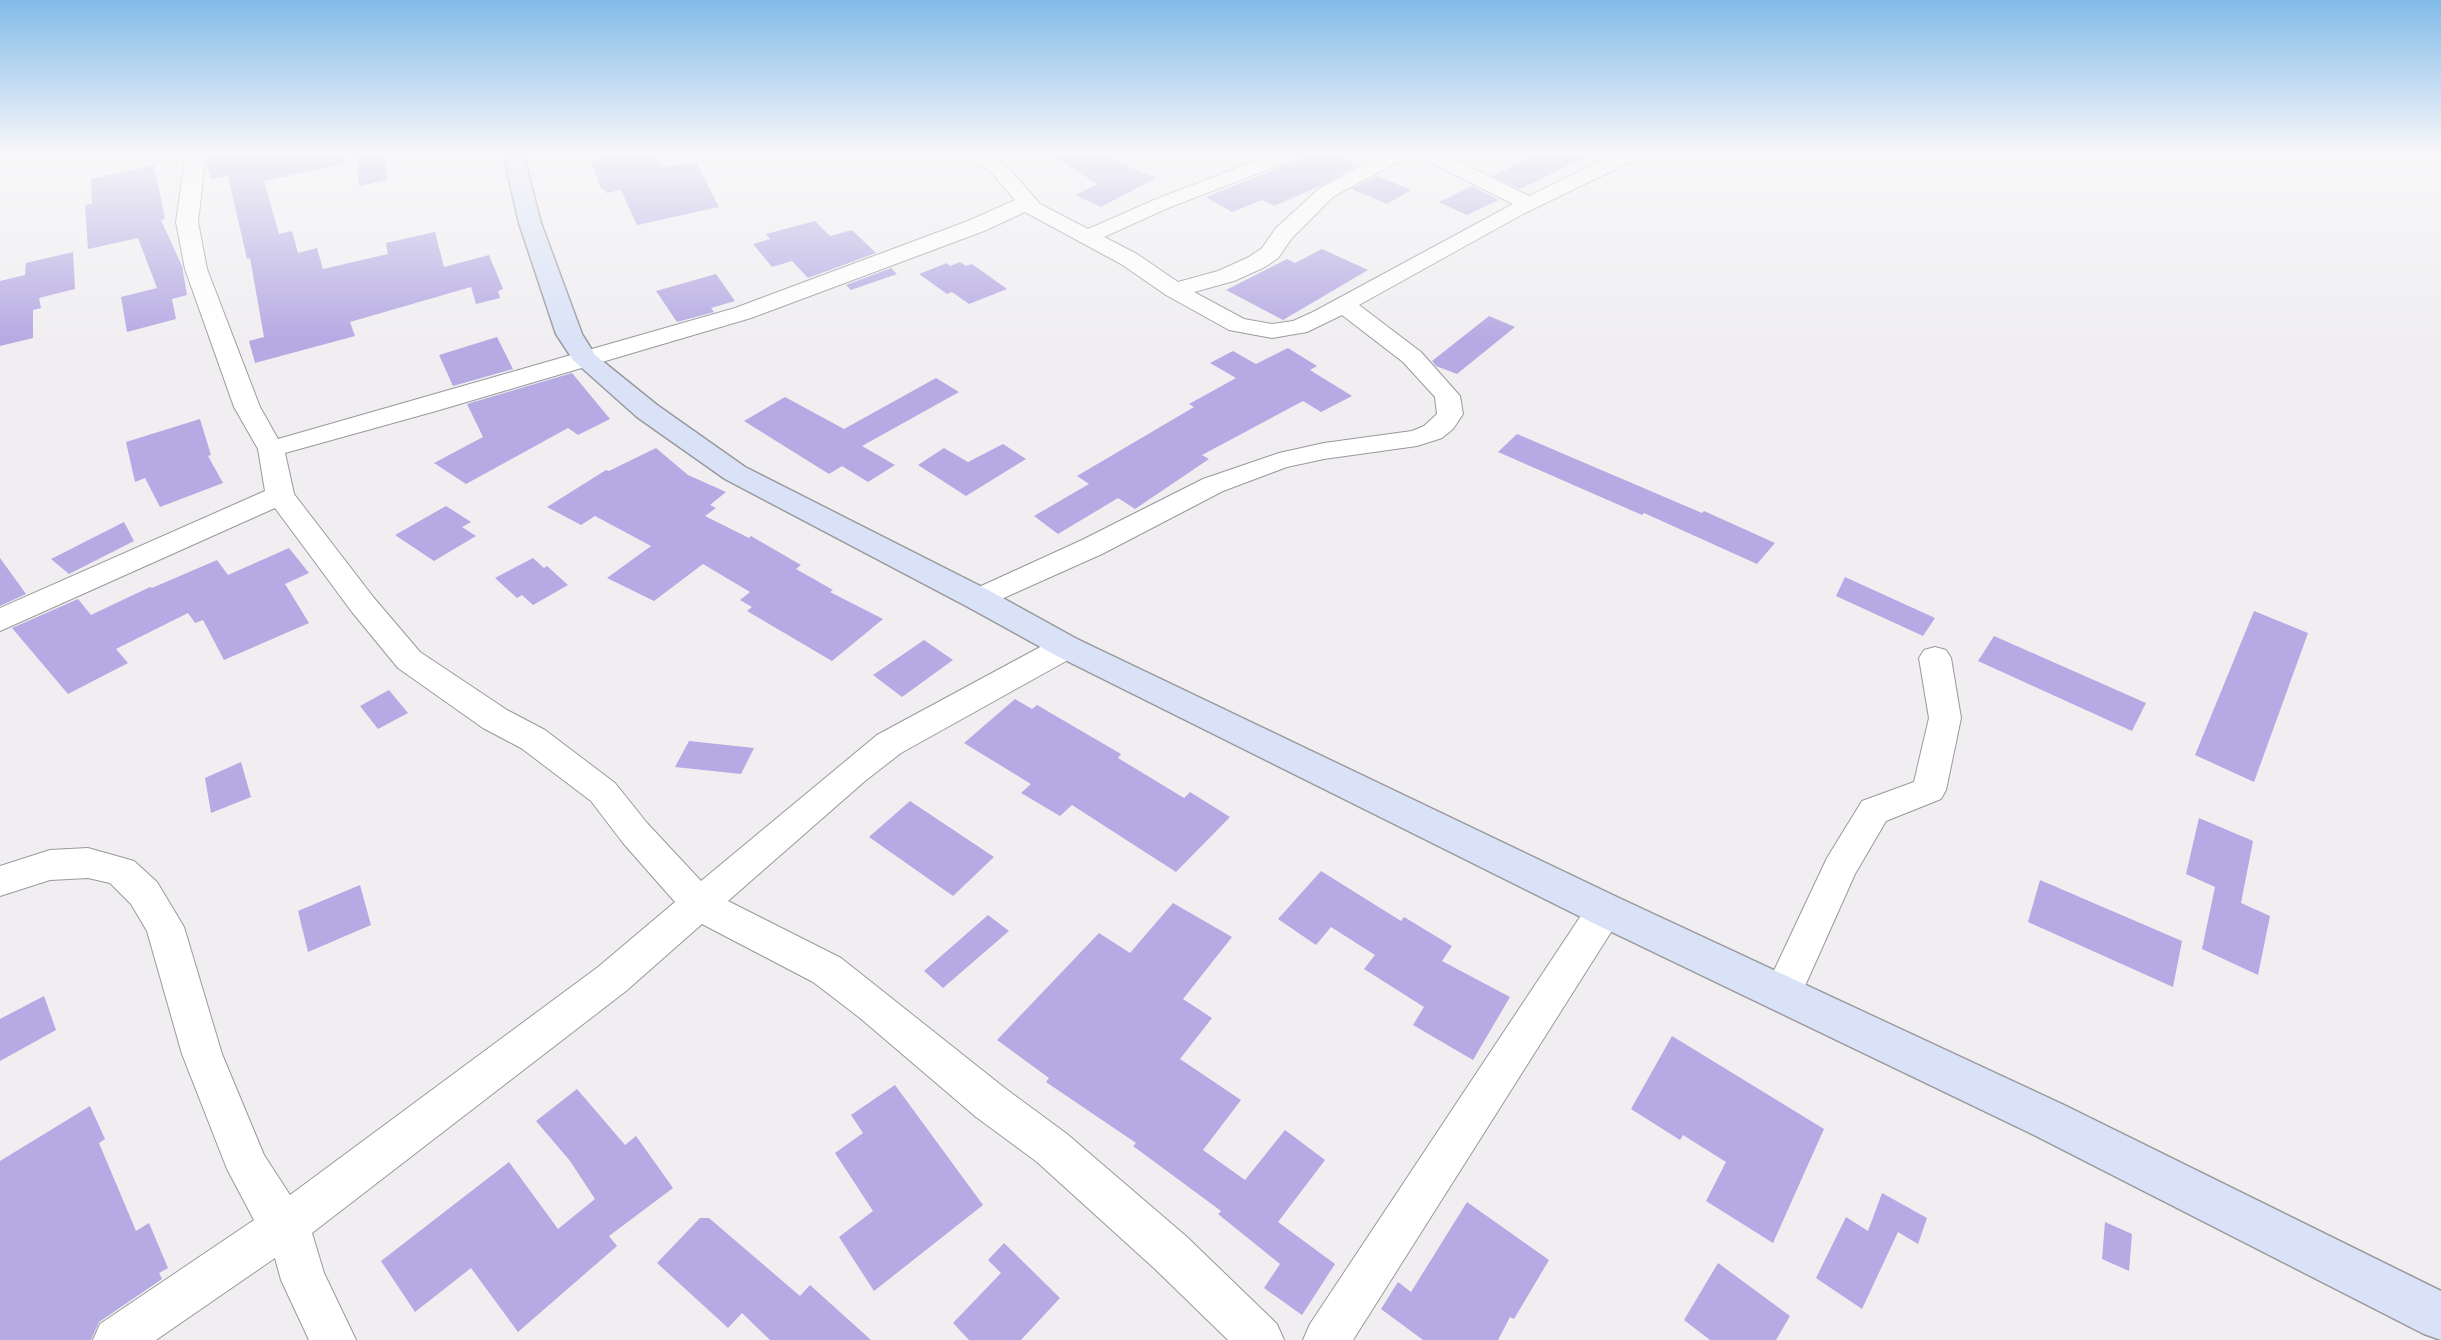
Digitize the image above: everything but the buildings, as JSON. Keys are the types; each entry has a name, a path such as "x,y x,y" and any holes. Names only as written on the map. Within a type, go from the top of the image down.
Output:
{"main road":[{"path":"528,216 569,334 586,360 647,411 735,473 979,598 1066,647 1605,910 2049,1120 2441,1317"}],"street":[{"path":"188,216 187,222 196,269 247,407 271,449 280,495 363,605 409,660 495,719 533,739 603,792 635,833 700,906 827,970 865,999 991,1103 1060,1156 1171,1253 1261,1340"},
{"path":"271,449 743,313 965,231 999,216"},
{"path":"1047,216 1129,259 1174,290 1237,325 1265,331 1284,331 1299,327 1509,216"},
{"path":"1087,237 1135,216"},
{"path":"1174,290 1226,276 1257,262 1270,253 1284,233 1302,216"},
{"path":"979,598 1092,547 1213,485 1279,461 1324,451 1417,438 1433,432 1444,423 1450,414 1447,396 1412,357 1344,305"},
{"path":"0,620 280,495"},
{"path":"116,1340 287,1224 612,979 700,906 853,772 889,744 1066,647"},
{"path":"1782,994 1840,868 1874,811 1929,790 1945,718 1935,658"},
{"path":"0,881 50,865 88,863 120,871 144,893 165,927 201,1053 248,1169 272,1208 287,1224 304,1280 333,1340"},
{"path":"1326,1340 1605,910"}]}
